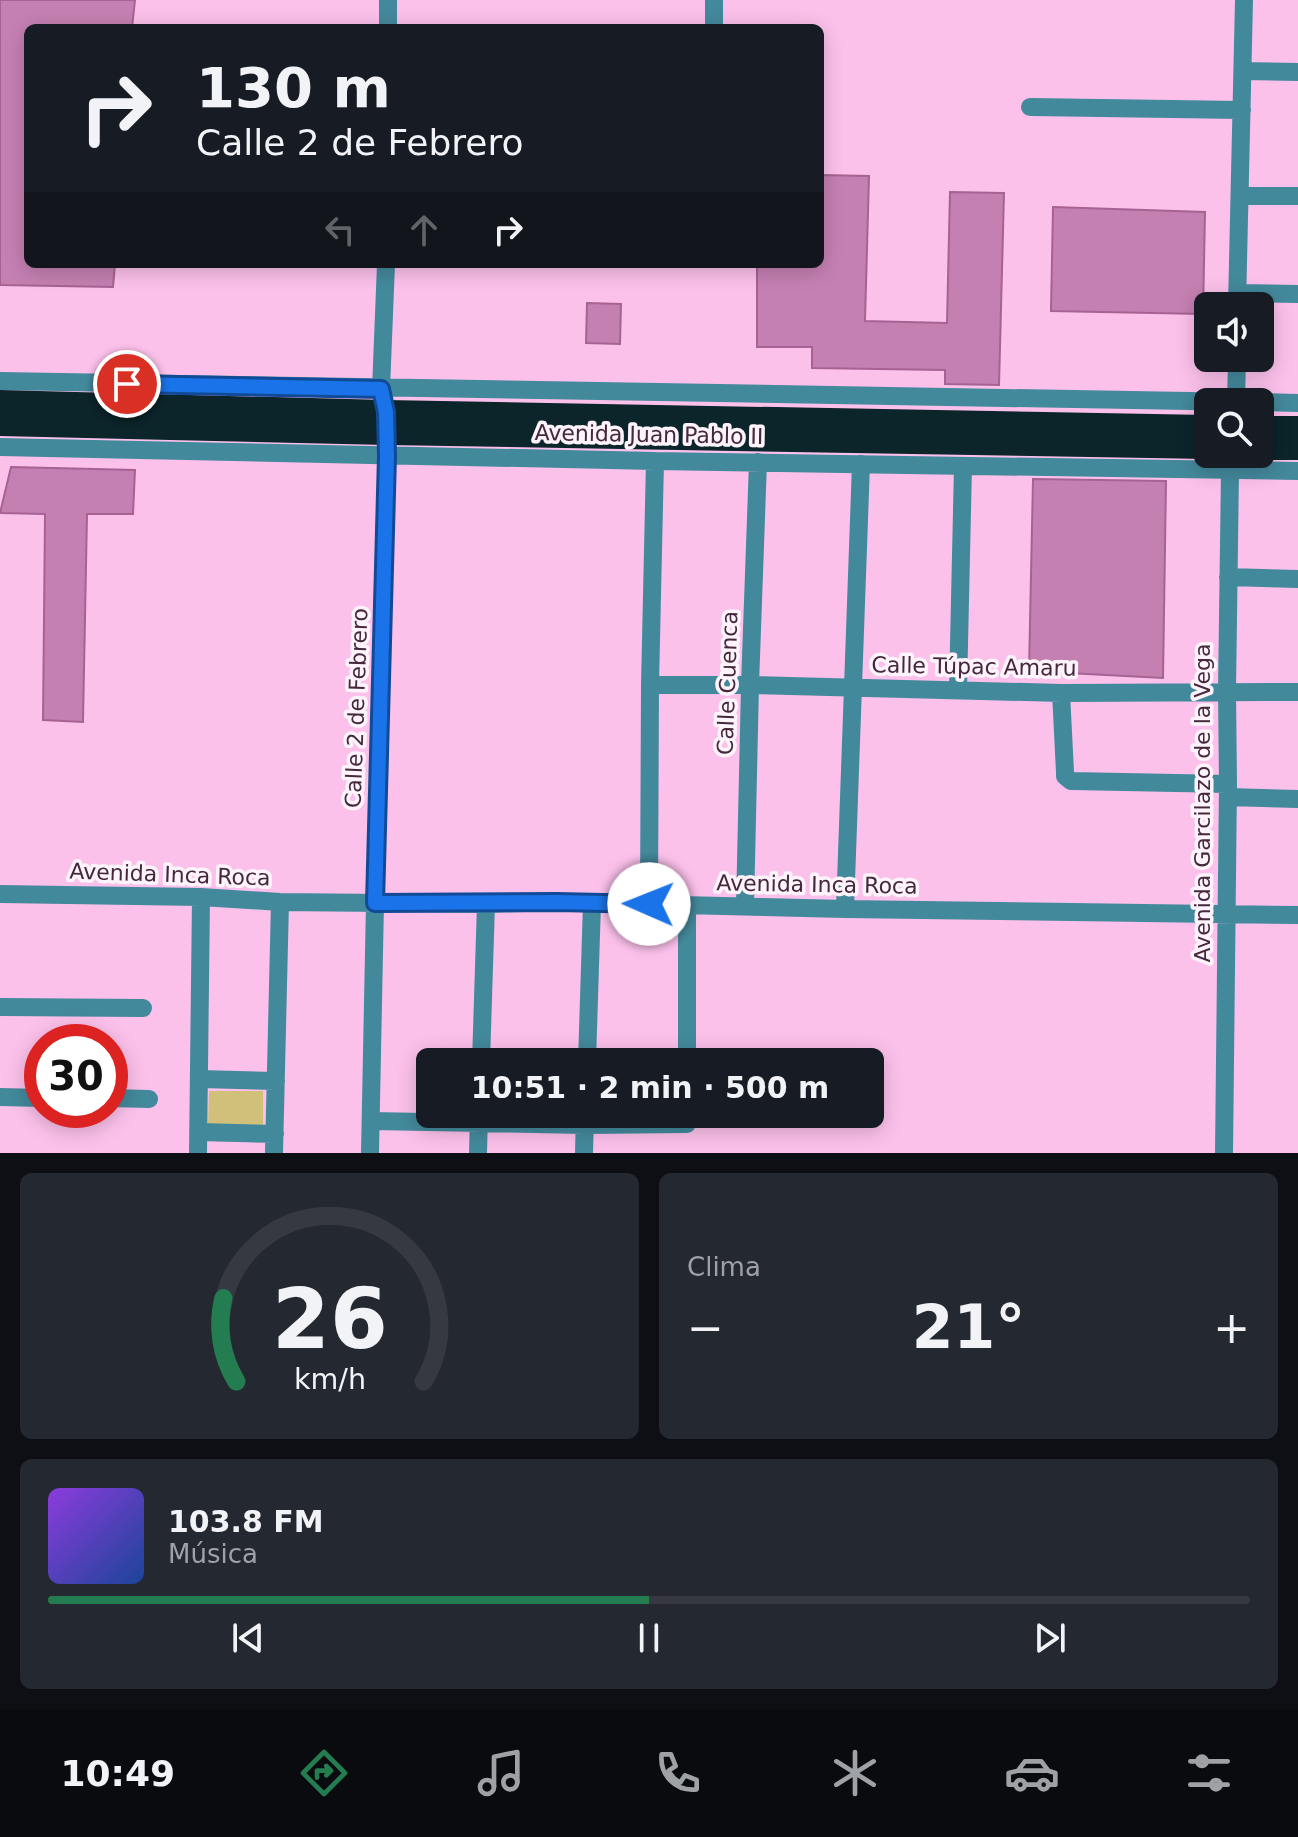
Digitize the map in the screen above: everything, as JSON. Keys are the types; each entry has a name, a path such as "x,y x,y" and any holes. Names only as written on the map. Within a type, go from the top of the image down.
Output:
{"highway":[{"name":"Avenida Juan Pablo II","path":"0,402 385,422 1194,447"},
{"name":"Avenida Juan Pablo II","path":"0,424 385,422 1194,427"},
{"path":"1274,428 1298,428"},
{"path":"1274,448 1298,448"}],"street":[{"path":"388,0 388,24"},
{"path":"714,0 714,24"},
{"path":"1237,292 1244,0"},
{"path":"1243,71 1298,72"},
{"path":"1030,107 1242,110"},
{"path":"1240,196 1298,196"},
{"name":"Calle 2 de Febrero","path":"370,1153 386,268"},
{"path":"1274,296 1298,294"},
{"name":"Avenida Juan Pablo II","path":"0,381 385,422 655,461 963,466 1194,463"},
{"path":"1274,402 1298,403"},
{"name":"Avenida Juan Pablo II","path":"0,447 385,422 1194,403"},
{"path":"649,904 655,461"},
{"name":"Calle Cuenca","path":"745,906 758,462"},
{"path":"845,909 861,464"},
{"path":"958,689 963,466"},
{"name":"Avenida Garcilazo de la Vega","path":"1224,1153 1228,577 1232,468"},
{"name":"Avenida Juan Pablo II","path":"1274,468 1298,471"},
{"path":"1228,577 1298,579"},
{"name":"Calle Túpac Amaru","path":"650,685 1061,693 1298,692"},
{"path":"1061,693 1065,776 1071,781 1228,791 1298,799"},
{"name":"Avenida Inca Roca","path":"0,894 201,897 280,902 592,903 1298,915"},
{"path":"198,1153 201,897"},
{"path":"274,1153 280,902"},
{"path":"587,1048 592,903"},
{"path":"481,1048 486,904"},
{"path":"687,905 687,1048"},
{"path":"0,1007 143,1008"},
{"path":"200,1079 276,1081"},
{"path":"0,1097 24,1098"},
{"path":"128,1098 149,1099"},
{"path":"371,1121 416,1120"},
{"path":"478,1153 479,1128"},
{"path":"584,1153 585,1128"},
{"path":"199,1132 275,1134"}],"shaded area":[{"path":"209,1091 263,1091 263,1125 208,1125"}],"building":[{"path":"0,0 135,0 132,24 24,24 24,268 115,268 113,287 0,285"},
{"path":"824,175 869,176 865,321 947,323 950,192 1004,193 999,385 945,384 945,370 812,368 812,347 757,347 757,268 824,268"},
{"path":"1053,207 1205,212 1203,292 1194,292 1194,314 1051,311"},
{"path":"587,303 621,304 620,344 586,343"},
{"path":"11,467 135,470 133,514 87,514 83,722 43,720 45,514 0,513"},
{"path":"1033,479 1166,481 1163,678 1029,671"}],"route":[{"path":"127,384 381,389 386,412 387,456 375,903 649,904"}]}
